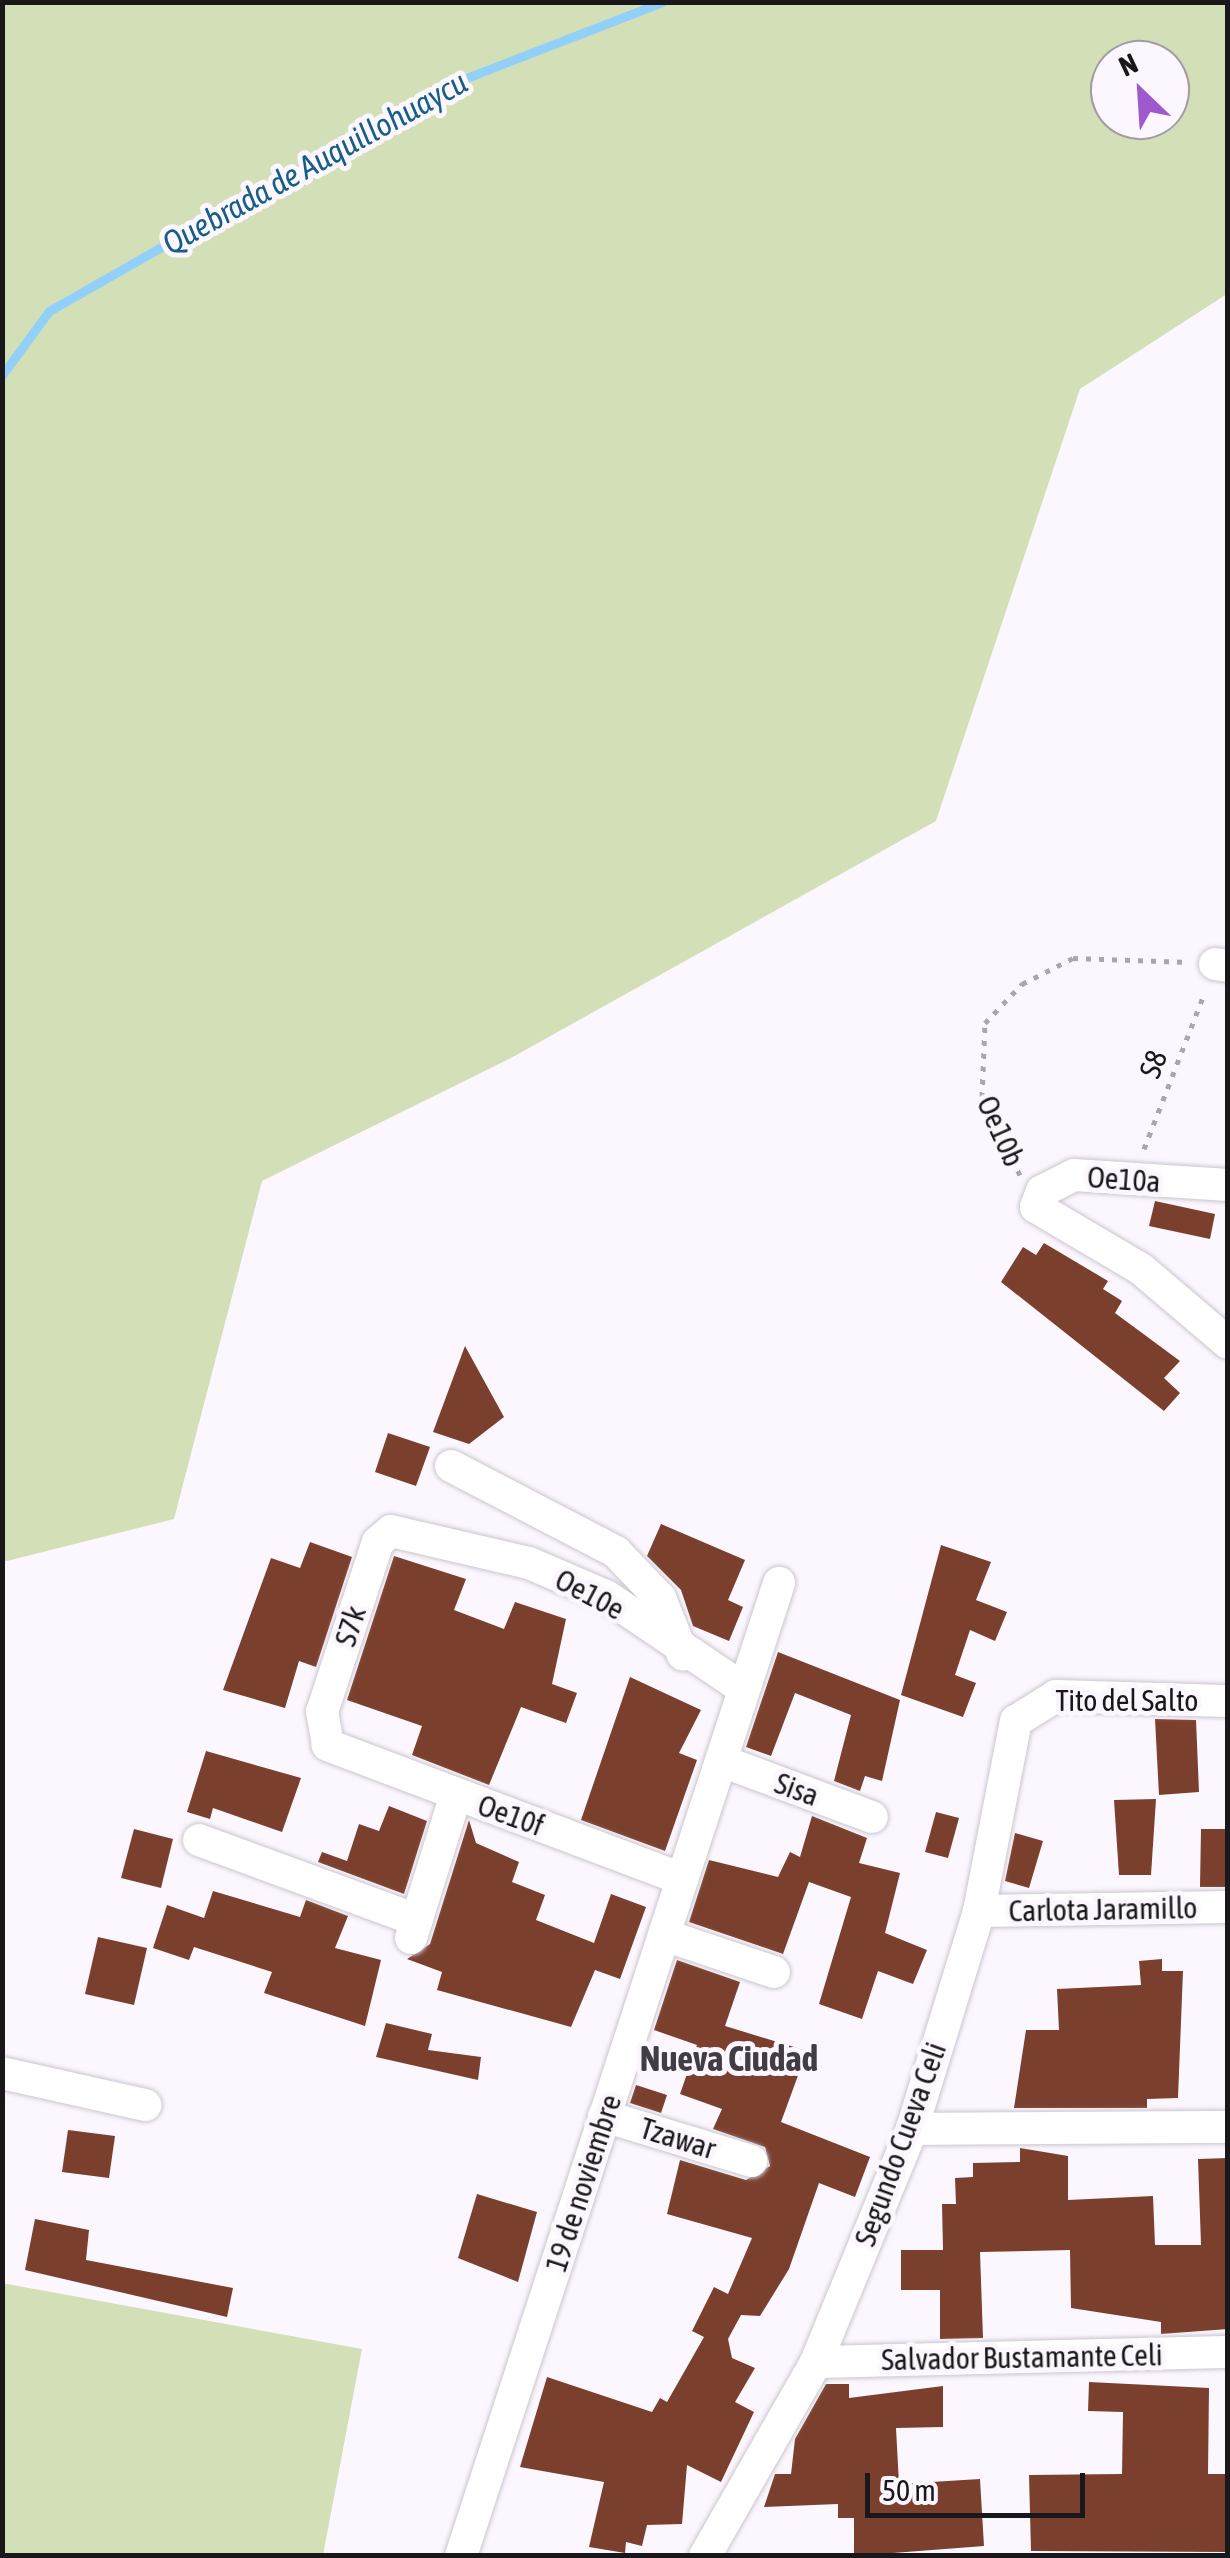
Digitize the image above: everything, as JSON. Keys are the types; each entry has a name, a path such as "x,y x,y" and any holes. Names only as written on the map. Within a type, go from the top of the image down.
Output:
{"street":[{"name":"Oe10a","path":"1036,1207 1042,1191 1074,1175 1228,1185"},
{"path":"1036,1207 1141,1269 1228,1343"},
{"path":"451,1466 616,1552 660,1598 684,1655"},
{"name":"S7k","path":"339,1750 318,1724 378,1542 391,1531 422,1539"},
{"name":"Oe10e","path":"422,1539 529,1563 606,1596 684,1655 742,1687"},
{"name":"19 de noviembre","path":"461,2556 779,1583"},
{"name":"Tito del Salto","path":"1027,1708 1076,1694 1228,1700"},
{"name":"Segundo Cueva Celi","path":"705,2556 816,2362 912,2129 979,1911 1016,1721 1027,1708"},
{"name":"Oe10f","path":"339,1750 682,1879"},
{"name":"Sisa","path":"722,1761 872,1817"},
{"path":"199,1840 414,1931 456,1794"},
{"name":"Carlota Jaramillo","path":"979,1911 1228,1907"},
{"path":"664,1935 774,1972"},
{"path":"2,2074 145,2104"},
{"name":"Tzawar","path":"604,2116 751,2160"},
{"path":"912,2129 1228,2127"},
{"name":"Salvador Bustamante Celi","path":"816,2362 1228,2352"}],"path":[{"name":"Oe10b","path":"1036,1207 982,1096 984,1023 1022,984 1073,958 1221,965"},
{"name":"S8","path":"1132,1180 1221,965"}],"green space":[{"path":"2,3 1228,3 1227,294 1080,389 936,821 511,1058 262,1181 174,1519 3,1562"},
{"path":"2,2283 362,2349 323,2555 3,2555"}],"building":[{"path":"1155,1201 1215,1214 1210,1239 1149,1226"},
{"path":"1044,1243 1108,1281 1103,1289 1122,1301 1115,1313 1180,1361 1164,1378 1180,1393 1164,1411 1001,1282 1023,1247 1036,1255"},
{"path":"465,1346 504,1417 469,1444 433,1432"},
{"path":"388,1433 430,1447 416,1486 375,1472"},
{"path":"661,1524 745,1560 728,1600 743,1607 729,1641 693,1626 681,1590 647,1556"},
{"path":"310,1542 352,1557 316,1667 299,1661 285,1708 223,1690 271,1558 300,1568"},
{"path":"941,1545 991,1562 976,1600 1007,1612 995,1641 970,1630 955,1675 976,1683 963,1717 901,1695"},
{"path":"394,1556 466,1579 454,1610 504,1629 515,1602 566,1619 552,1684 577,1693 566,1723 521,1707 489,1785 412,1755 422,1726 347,1700"},
{"path":"778,1652 900,1700 882,1781 865,1776 860,1791 834,1781 851,1715 795,1693 771,1756 746,1747"},
{"path":"630,1677 701,1710 679,1753 697,1760 665,1851 581,1820"},
{"path":"1155,1719 1196,1720 1199,1792 1159,1795"},
{"path":"206,1751 301,1778 282,1832 213,1808 210,1819 187,1812"},
{"path":"1156,1799 1151,1875 1119,1875 1114,1800"},
{"path":"389,1806 427,1821 404,1894 318,1862 322,1852 347,1861 359,1824 379,1831"},
{"path":"936,1812 959,1818 948,1858 925,1852"},
{"path":"812,1816 867,1838 859,1863 900,1873 885,1933 927,1950 913,1984 878,1971 862,2019 819,2004 851,1897 809,1882 783,1954 689,1922 709,1860 778,1877 790,1852 800,1857"},
{"path":"469,1820 476,1843 519,1862 512,1882 545,1895 536,1920 594,1943 611,1894 646,1907 620,1979 595,1970 571,2027 437,1990 442,1972 407,1959 430,1944"},
{"path":"134,1829 173,1839 161,1888 121,1878"},
{"path":"1201,1829 1228,1829 1228,1887 1200,1887"},
{"path":"1015,1833 1043,1841 1029,1888 1005,1881"},
{"path":"213,1891 300,1917 306,1900 348,1916 335,1948 381,1960 365,2026 264,1993 272,1972 194,1947 189,1960 153,1948 167,1905 204,1918"},
{"path":"98,1937 147,1948 134,2005 85,1994"},
{"path":"1162,1959 1162,1971 1183,1971 1178,2098 1147,2099 1147,2108 1014,2108 1026,2030 1059,2030 1057,1989 1141,1985 1139,1961"},
{"path":"677,1960 740,1982 725,2026 807,2051 781,2122 870,2157 855,2197 819,2183 789,2269 760,2316 741,2315 728,2339 732,2358 755,2368 735,2402 754,2412 721,2482 687,2465 682,2524 647,2525 642,2546 626,2542 625,2553 589,2547 604,2482 520,2467 547,2377 652,2412 660,2398 667,2402 704,2337 692,2331 714,2287 728,2294 752,2238 667,2214 680,2160 746,2180 770,2166 765,2147 713,2129 722,2109 680,2094 697,2045 654,2030"},
{"path":"386,2023 432,2034 428,2050 481,2057 478,2080 376,2057"},
{"path":"636,2085 667,2095 661,2113 630,2103"},
{"path":"68,2130 115,2136 109,2178 62,2172"},
{"path":"1020,2148 1068,2156 1068,2200 1153,2196 1155,2245 1201,2245 1198,2159 1228,2158 1228,2329 1161,2334 1161,2322 1071,2308 1070,2250 980,2252 983,2338 940,2339 940,2290 901,2290 901,2250 943,2250 942,2204 956,2204 955,2178 973,2177 973,2163 1020,2162"},
{"path":"477,2194 537,2212 518,2282 458,2258"},
{"path":"35,2219 89,2230 86,2260 233,2288 227,2317 25,2270"},
{"path":"1089,2382 1209,2388 1208,2474 1228,2474 1228,2552 1031,2551 1029,2475 1122,2474 1123,2412 1088,2411"},
{"path":"826,2384 849,2384 849,2398 943,2386 943,2427 896,2428 899,2484 980,2479 984,2546 854,2556 854,2518 838,2518 838,2504 764,2507 775,2474 791,2474 795,2439"}],"waterway":[{"name":"Quebrada de Auquillohuaycu","path":"2,375 49,311 438,89 662,2"}],"district":[{"name":"Nueva Ciudad","path":"729,2058"}]}
